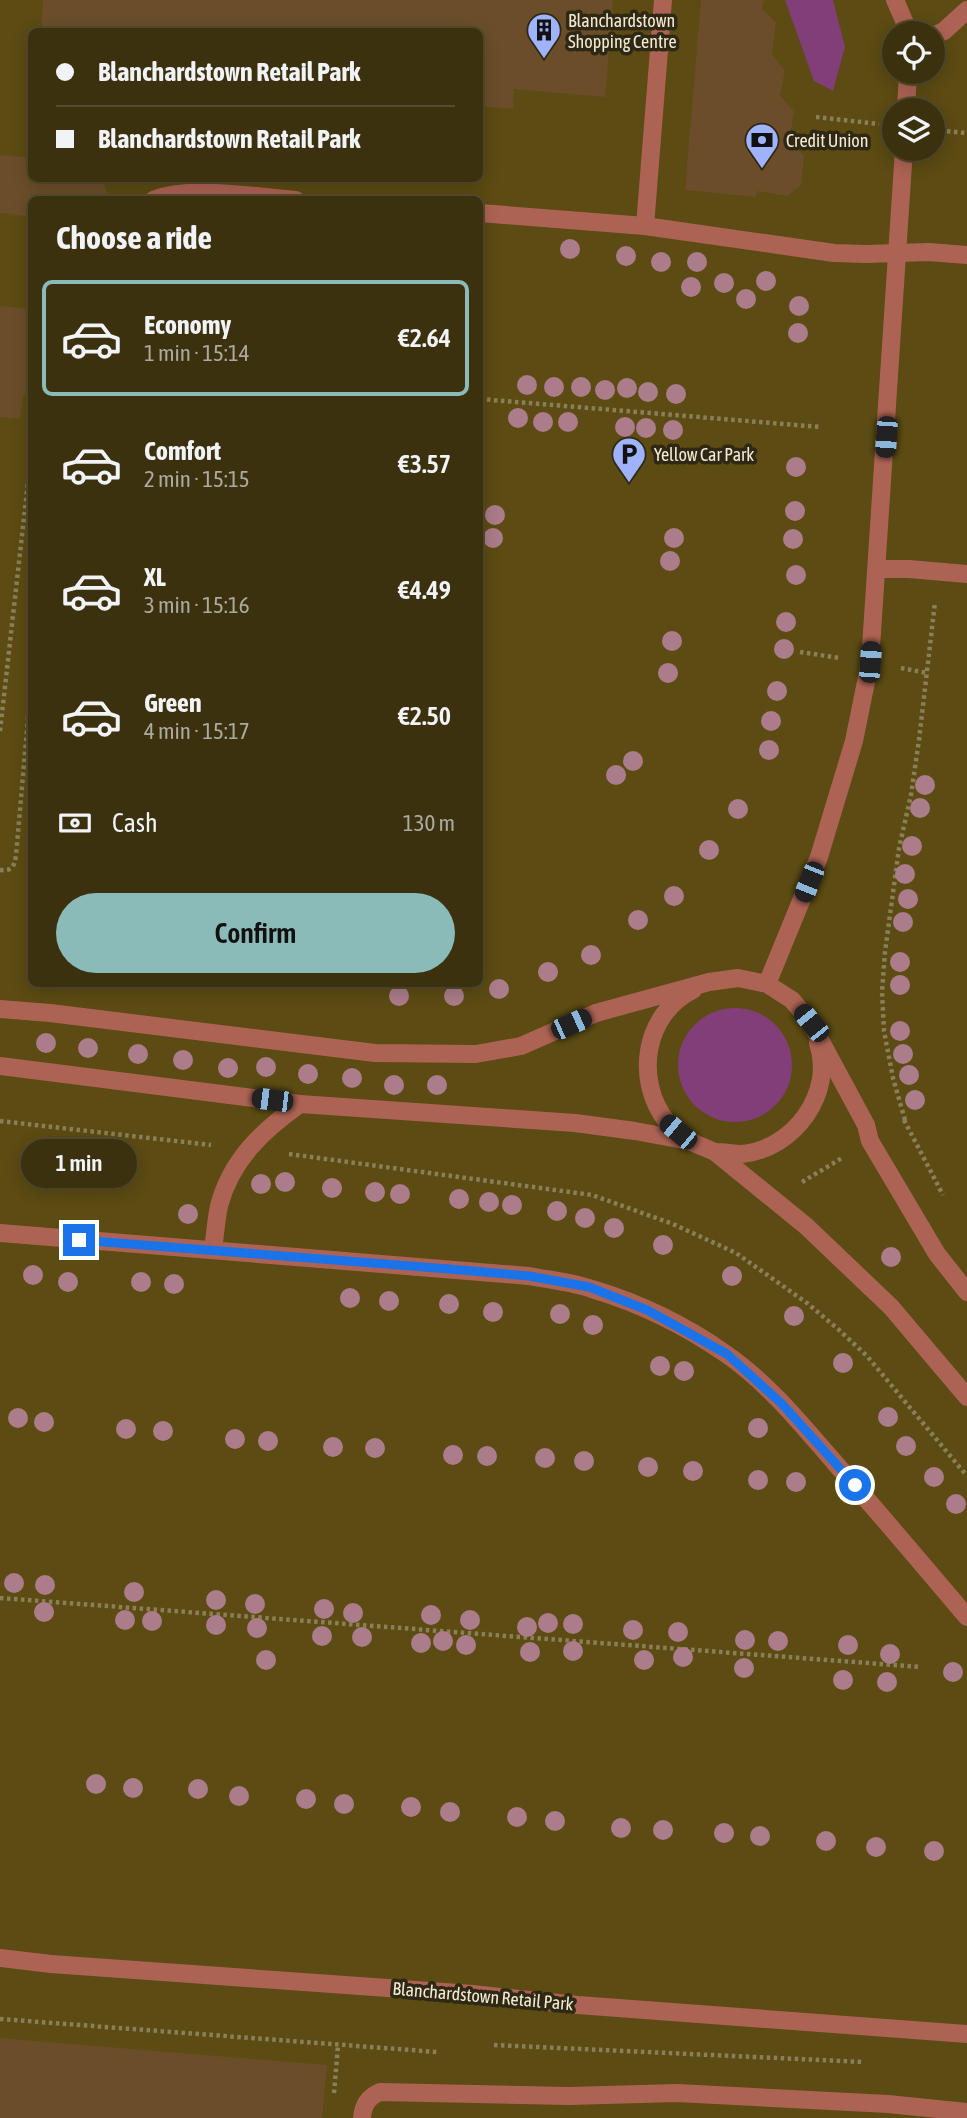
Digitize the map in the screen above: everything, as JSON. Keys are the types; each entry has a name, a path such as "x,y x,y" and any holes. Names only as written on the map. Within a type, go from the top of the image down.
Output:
{"street":[{"path":"645,226 663,0"},
{"path":"895,0 904,21"},
{"path":"945,30 967,9"},
{"path":"768,984 819,857 854,741 870,662 903,161"},
{"path":"162,196 205,193 244,196"},
{"path":"483,213 645,226 803,250 967,255"},
{"path":"877,569 967,574"},
{"path":"0,1009 375,1053 477,1054 521,1046 596,1013 709,982 738,978 768,984 792,1000 811,1023 866,1125 870,1141 937,1254 967,1292"},
{"path":"689,1141 668,1123 653,1099 647,1072 649,1044 662,1017 675,1002 682,995 709,982"},
{"path":"715,1152 743,1154 770,1146 794,1131 811,1109 821,1081 821,1051 811,1023"},
{"path":"0,1066 300,1104 575,1123 689,1141 715,1152 806,1226 891,1307 967,1397"},
{"path":"213,1250 219,1207 229,1179 248,1149 272,1124 300,1104"},
{"path":"0,1233 529,1276 589,1287 647,1310 727,1354 782,1404 967,1617"},
{"name":"Blanchardstown Retail Park","path":"0,1958 967,2034"},
{"path":"362,2118 366,2102 372,2095 380,2092 569,2096 677,2093 888,2104 967,2112"}],"path":[{"path":"816,117 881,124"},
{"path":"945,131 967,133"},
{"path":"483,399 820,427"},
{"path":"0,731 28,500"},
{"path":"905,1120 884,1031 882,992 899,848 911,795 919,740 938,572"},
{"path":"0,870 13,868 16,856 28,718"},
{"path":"0,1121 248,1149 592,1195 673,1224 737,1253 781,1283 838,1329 867,1356 967,1476"},
{"path":"0,1598 920,1667"},
{"path":"0,2019 437,2052"},
{"path":"494,2045 870,2062"},
{"path":"334,2094 338,2046"}],"shaded area":[{"path":"0,0 967,0 967,2118 0,2118"},
{"path":"785,0 833,0 845,47 833,91 814,81"},
{"path":"735,1008 757,1012 775,1025 788,1043 792,1065 788,1087 775,1105 757,1118 735,1122 713,1118 695,1105 682,1087 678,1065 682,1043 695,1025 713,1012"}],"building":[{"name":"Blanchardstown Shopping Centre","path":"43,0 613,0 605,97 514,89 513,109 483,106 483,28 41,28"},
{"path":"701,0 764,0 762,9 776,22 772,54 785,71 780,95 794,112 789,141 804,156 801,185 787,196 757,191 756,197 685,190"},
{"path":"0,155 28,158 28,182 102,182 109,196 28,196 28,216 0,213"},
{"path":"0,306 28,309 28,396 23,395 20,419 0,417"},
{"path":"0,2038 327,2065 322,2118 0,2118"}],"place":[{"name":"Blanchardstown Shopping Centre","path":"544,60"},
{"name":"Credit Union","path":"762,170"},
{"name":"Yellow Car Park","path":"629,484"}],"route":[{"path":"79,1240 529,1276 589,1287 618,1297 674,1323 727,1354 782,1404 855,1485"}]}
